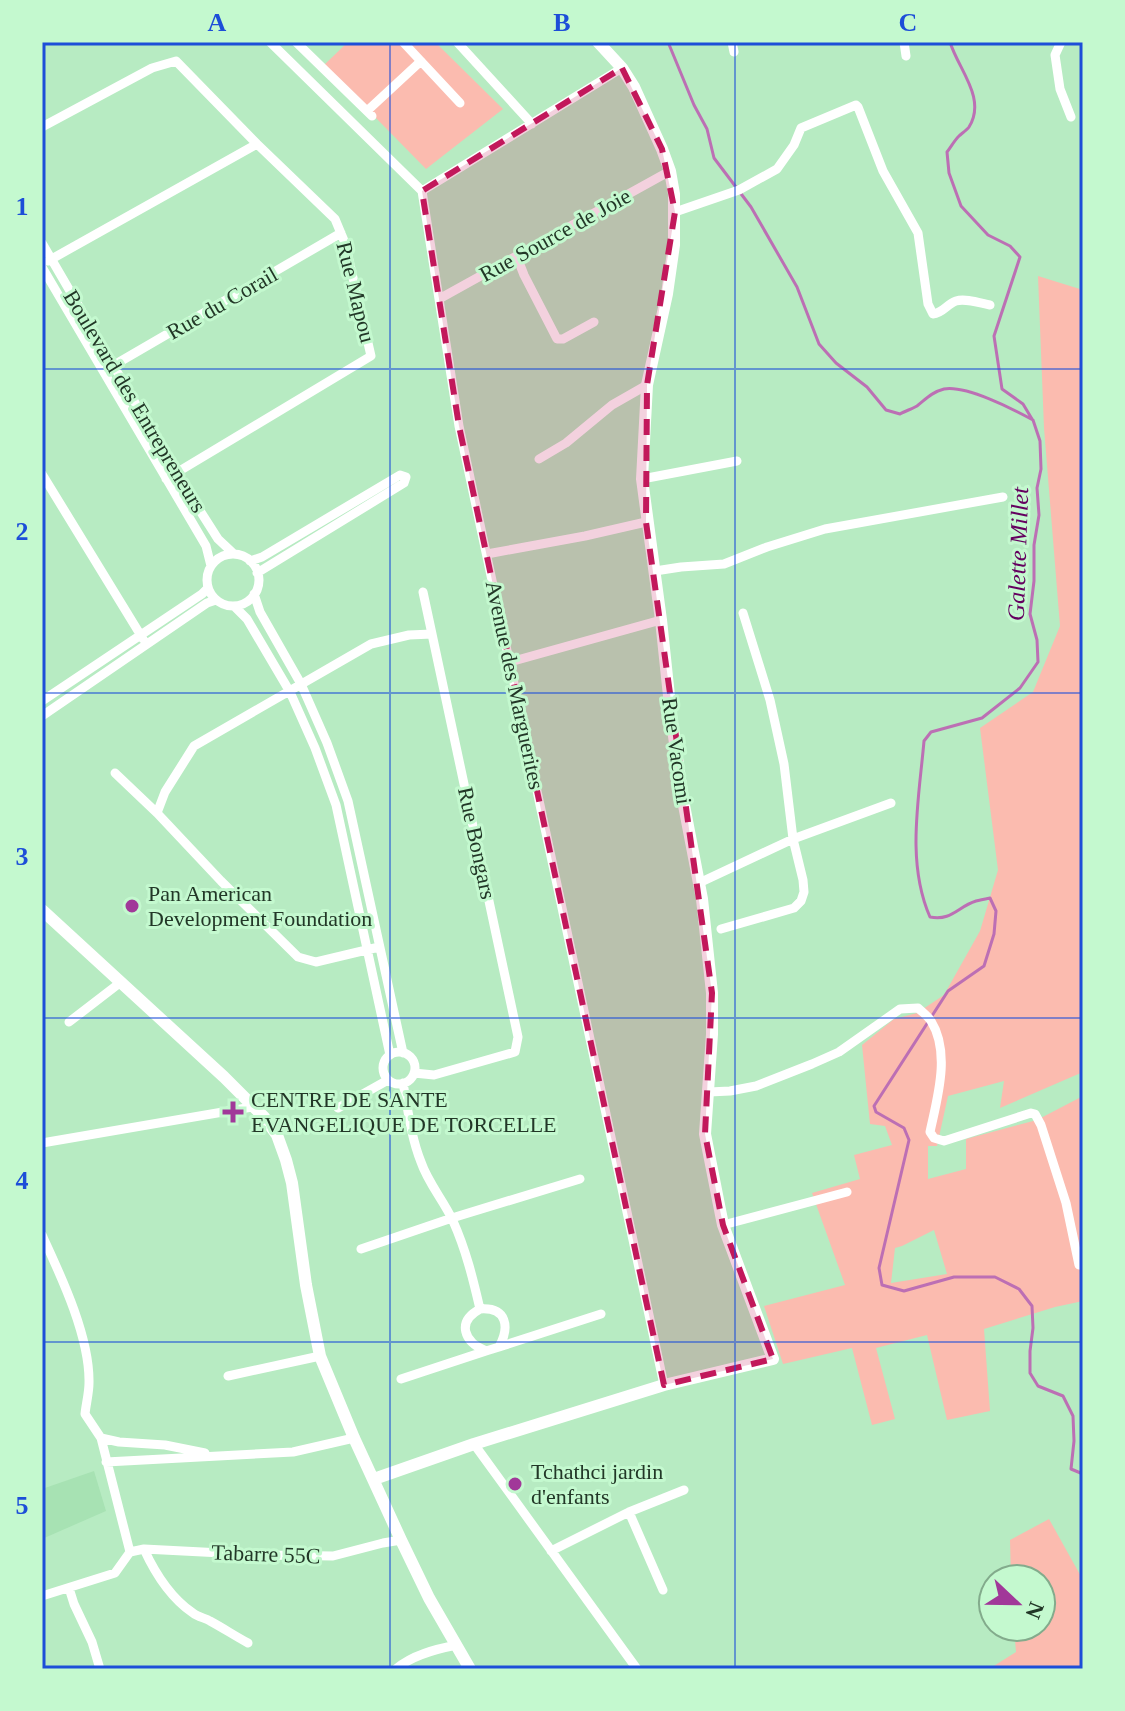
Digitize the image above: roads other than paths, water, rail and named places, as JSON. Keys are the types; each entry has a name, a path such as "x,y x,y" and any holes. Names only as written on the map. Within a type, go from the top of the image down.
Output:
{"street":[{"path":"270,42 422,191 622,68"},
{"path":"285,55 297,42 369,114 421,61"},
{"path":"403,42 460,103"},
{"path":"457,42 532,124"},
{"name":"Rue Vacomi","path":"598,42 622,68 634,87 670,171 675,212 674,245 667,294 647,385 642,479 671,715 699,883 712,993 705,1134 723,1225 773,1359 664,1385"},
{"path":"904,42 906,56"},
{"path":"1061,42 1055,55 1060,89 1071,117"},
{"name":"Rue Mapou","path":"42,127 152,68 176,61 335,219 345,243 371,356 166,479"},
{"path":"675,212 739,190 777,169 794,145 801,128 854,105 858,107 883,171 918,233 928,304 933,314 959,300 990,305"},
{"path":"45,264 257,144"},
{"name":"Rue Source de Joie","path":"439,299 670,171"},
{"name":"Avenue des Marguerites","path":"422,191 459,426 664,1385"},
{"name":"Rue du Corail","path":"102,372 341,233"},
{"name":"Boulevard des Entrepreneurs","path":"42,243 45,264 102,372 206,546 211,566"},
{"path":"517,257 557,339 563,339 594,322"},
{"name":"Boulevard des Entrepreneurs","path":"45,264 218,539 234,554"},
{"path":"539,459 566,443 612,405 647,385"},
{"path":"642,479 737,461"},
{"path":"42,474 144,640"},
{"path":"250,561 262,557 400,475 405,475 404,483 257,573"},
{"path":"655,571 724,564 825,529 1003,497"},
{"path":"487,554 646,522"},
{"path":"234,554 250,561 257,573 258,584 254,594 234,606 216,600 208,588 211,566 221,557 234,554"},
{"path":"42,716 208,588"},
{"name":"Rue Bongars","path":"414,1073 434,1075 515,1052 518,1037 423,592"},
{"path":"254,594 260,612 301,684 348,801 403,1053 412,1060 414,1073 409,1080 397,1084 388,1080 383,1068 390,1055 403,1053"},
{"path":"42,701 216,600"},
{"path":"234,606 247,619 290,692 336,805 390,1055"},
{"path":"721,929 794,908 804,892 777,726 743,613"},
{"path":"510,662 661,620"},
{"path":"157,813 165,792 194,746 371,644 409,635 432,634"},
{"path":"115,773 298,957 316,962 379,947"},
{"path":"699,883 793,839 891,803"},
{"path":"42,910 224,1077 264,1117 277,1135 292,1183 306,1285 320,1356 401,1540 429,1598 470,1669"},
{"path":"69,1022 121,982"},
{"path":"709,1092 756,1086 812,1064 839,1052 900,1009 918,1008 930,1019 938,1037 942,1063 930,1132 934,1138 944,1141 1035,1114 1066,1203 1079,1265"},
{"path":"338,1108 388,1080"},
{"path":"403,1083 421,1163 452,1218 473,1278 480,1309"},
{"path":"42,1143 252,1107"},
{"path":"361,1249 580,1179"},
{"path":"723,1225 847,1192"},
{"path":"42,1235 78,1323 86,1352 89,1383 85,1414 101,1438 130,1552 115,1573 42,1596"},
{"path":"462,1359 467,1321 480,1309 497,1312 506,1326 522,1340"},
{"path":"401,1379 601,1314"},
{"path":"499,1347 506,1326"},
{"path":"467,1338 486,1351"},
{"path":"228,1376 320,1356"},
{"path":"374,1479 474,1444 664,1385"},
{"path":"101,1438 165,1445 216,1455"},
{"path":"106,1462 293,1452 354,1438"},
{"path":"474,1444 637,1669"},
{"path":"551,1551 629,1512 684,1490"},
{"path":"629,1512 663,1590"},
{"name":"Tabarre 55C","path":"130,1552 144,1549 333,1556 401,1540"},
{"path":"144,1549 162,1581 183,1605 248,1643"},
{"path":"69,1588 100,1669"},
{"path":"396,1669 403,1662 457,1645"}],"waterway":[{"name":"Galette Millet","path":"668,42 707,129 714,158 751,207 797,287 819,344 836,363 867,387 886,410 900,414 940,390 964,391 1033,420 1040,441 1039,515 1030,614 1037,640 1038,662 1020,688 982,718 931,732 924,741 916,852 918,874 930,917 944,917 976,901 990,898 996,911 994,934 984,966 948,991 874,1106 876,1112 904,1128 909,1140 879,1268 882,1285 904,1291 954,1277 995,1277 1019,1289 1032,1306 1030,1373 1038,1386 1063,1396 1073,1416 1071,1469 1083,1474"},
{"path":"950,42 975,105 969,127 947,152 949,173 961,206 988,235 1010,246 1020,257 994,336 1002,389 1023,404 1032,419"}],"place":[{"name":"Pan American Development Foundation","path":"132,906"},
{"name":"CENTRE DE SANTE EVANGELIQUE DE TORCELLE","path":"233,1112"},
{"name":"Tchathci jardin d'enfants","path":"515,1484"}]}
